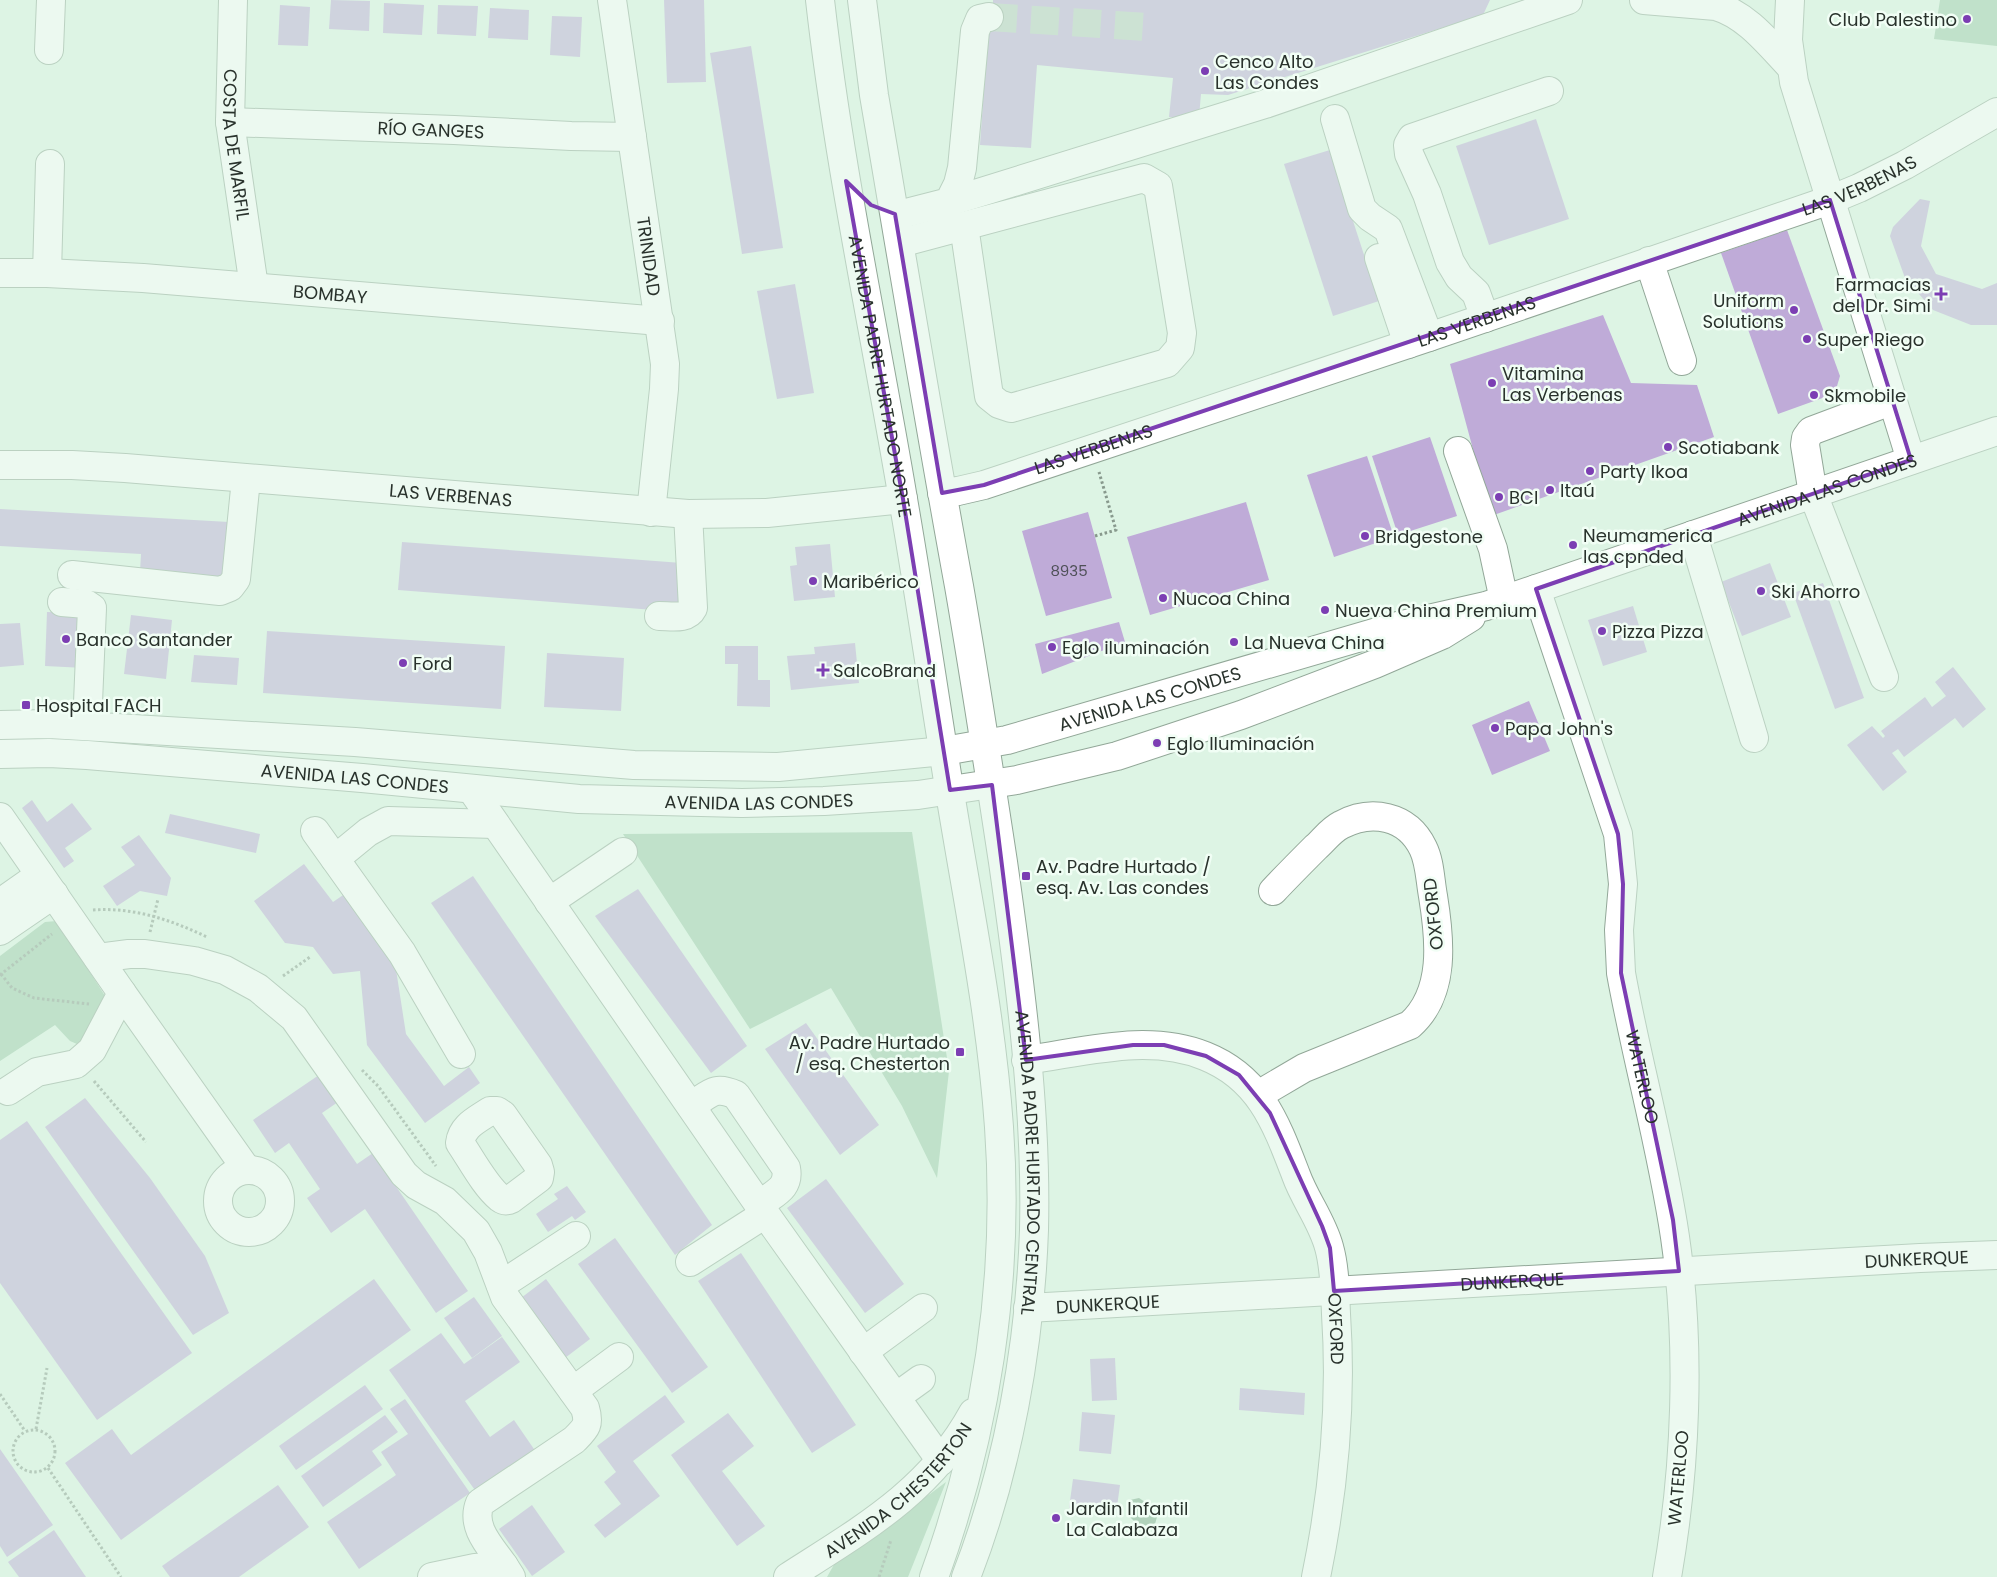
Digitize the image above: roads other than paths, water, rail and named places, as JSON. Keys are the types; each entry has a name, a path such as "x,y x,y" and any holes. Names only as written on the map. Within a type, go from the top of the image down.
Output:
{"street":[{"path":"49,50 51,0"},
{"name":"COSTA DE MARFIL","path":"233,0 230,122 254,287"},
{"name":"TRINIDAD","path":"612,0 665,364 651,512"},
{"name":"AVENIDA PADRE HURTADO NORTE","path":"820,0 846,181 903,498 944,751"},
{"path":"862,0 869,61 894,214 986,744"},
{"path":"846,181 857,194 871,205 894,214 906,213 949,202 1265,104 1568,0"},
{"path":"1644,0 1716,6 1725,9 1740,17 1791,67"},
{"path":"1790,0 1788,40 1791,67 1891,401 1911,460"},
{"path":"949,202 958,184 962,168 975,31 980,19 989,17"},
{"path":"1485,318 1476,293 1460,277 1450,262 1427,194 1409,154 1408,144 1412,138 1549,91"},
{"name":"LAS VERBENAS","path":"942,492 958,491 984,485 1418,341 1830,200 1905,166 1997,112"},
{"path":"1335,119 1362,209 1388,229 1418,341"},
{"name":"RÍO GANGES","path":"230,122 632,137"},
{"path":"47,273 50,164"},
{"path":"900,242 1144,178 1152,181 1158,186 1182,334 1180,348 1167,363 1010,408 999,404 989,396 964,226"},
{"path":"1379,258 1418,341"},
{"path":"1650,262 1682,360"},
{"name":"BOMBAY","path":"0,273 104,275 660,321"},
{"path":"1884,677 1813,494 1805,445 1806,438 1811,431 1891,401"},
{"name":"AVENIDA LAS CONDES","path":"0,725 49,724 355,742 634,765 778,767 944,751 1016,738 1398,626 1495,603 1997,432"},
{"path":"1458,451 1493,549 1495,603"},
{"name":"LAS VERBENAS","path":"0,465 90,466 688,514 767,513 903,498"},
{"path":"72,576 220,591 226,589 236,578 246,479"},
{"path":"659,616 684,616 690,614 693,608 688,514"},
{"path":"1693,536 1754,738"},
{"name":"WATERLOO","path":"1536,589 1618,834 1623,884 1619,930 1621,974 1673,1220 1679,1271 1683,1337 1682,1435 1676,1514 1667,1577"},
{"path":"62,602 86,604 92,608 87,726"},
{"name":"AVENIDA LAS CONDES","path":"0,754 49,753 88,755 362,778 579,799 742,803 905,796 992,785 1117,756 1241,715 1410,650 1455,628 1495,603"},
{"name":"AVENIDA PADRE HURTADO CENTRAL","path":"966,1577 985,1519 1001,1460 1018,1376 1028,1308 1034,1228 1031,1124 1014,938 986,744"},
{"name":"AVENIDA PADRE HURTADO CENTRAL","path":"934,1577 964,1485 976,1434 993,1326 999,1269 1001,1203 999,1128 982,977 944,751"},
{"path":"472,790 762,1210 941,1461"},
{"name":"OXFORD","path":"1258,1095 1276,1083 1326,1058 1410,1025 1420,1016 1431,998 1438,956 1437,918 1427,858 1416,837 1408,829 1393,820 1373,815 1361,817 1339,826 1273,891"},
{"path":"0,817 98,958 117,1002 247,1170 261,1172 277,1186 281,1196 280,1208 276,1219 268,1227 258,1232 247,1233 221,1229 218,1200 220,1189 227,1179 236,1173 247,1170"},
{"path":"335,859 368,832 388,821 495,824"},
{"path":"315,831 402,953 461,1054"},
{"path":"549,902 623,852"},
{"path":"0,903 47,885"},
{"path":"0,931 47,885"},
{"path":"98,958 146,954 194,961 225,970 258,988 294,1018 404,1174 416,1185 445,1201 476,1231 484,1245 505,1297 585,1408 588,1418 586,1429 574,1440 480,1504 476,1512 478,1526 508,1572"},
{"path":"8,1091 37,1072 76,1064 92,1050 117,1002"},
{"name":"OXFORD","path":"1026,1060 1133,1045 1164,1045 1206,1056 1225,1066 1239,1076 1258,1095 1276,1125 1297,1178 1326,1237 1332,1262 1338,1351 1336,1439 1332,1488 1316,1577"},
{"path":"690,1262 762,1210 786,1184 788,1177 786,1168 736,1095 726,1090 717,1089 691,1106"},
{"path":"458,1212 491,1188"},
{"path":"501,1285 576,1236"},
{"name":"DUNKERQUE","path":"1028,1308 1920,1258 1997,1256"},
{"path":"863,1352 923,1308"},
{"path":"573,1391 619,1357"},
{"path":"896,1397 921,1380"},
{"name":"AVENIDA CHESTERTON","path":"788,1577 813,1567 922,1482 941,1461 961,1434 974,1410 984,1383"},
{"path":"432,1577 475,1568 508,1572"}],"tunnel":[{"path":"989,17 1148,27"}],"place":[{"name":"Club Palestino","path":"1967,19"},
{"name":"Cenco Alto Las Condes","path":"1205,71"},
{"name":"Farmacias del Dr. Simi","path":"1941,294"},
{"name":"Uniform Solutions","path":"1794,310"},
{"name":"Super Riego","path":"1807,339"},
{"name":"Vitamina Las Verbenas","path":"1492,383"},
{"name":"Skmobile","path":"1814,395"},
{"name":"Scotiabank","path":"1668,447"},
{"name":"Party Ikoa","path":"1590,471"},
{"name":"Itaú","path":"1550,490"},
{"name":"BCI","path":"1499,497"},
{"name":"Bridgestone","path":"1365,536"},
{"name":"Neumamerica las cpnded","path":"1573,545"},
{"name":"Maribérico","path":"813,581"},
{"name":"Ski Ahorro","path":"1761,591"},
{"name":"Nucoa China","path":"1163,598"},
{"name":"Nueva China Premium","path":"1325,610"},
{"name":"Pizza Pizza","path":"1602,631"},
{"name":"Banco Santander","path":"66,639"},
{"name":"La Nueva China","path":"1234,642"},
{"name":"Eglo iluminación","path":"1052,647"},
{"name":"Ford","path":"403,663"},
{"name":"SalcoBrand","path":"823,670"},
{"name":"Hospital FACH","path":"26,705"},
{"name":"Papa John's","path":"1495,728"},
{"name":"Eglo Iluminación","path":"1157,743"},
{"name":"Av. Padre Hurtado / esq. Av. Las condes","path":"1026,876"},
{"name":"Av. Padre Hurtado / esq. Chesterton","path":"960,1052"},
{"name":"Jardin Infantil La Calabaza","path":"1056,1518"}]}
